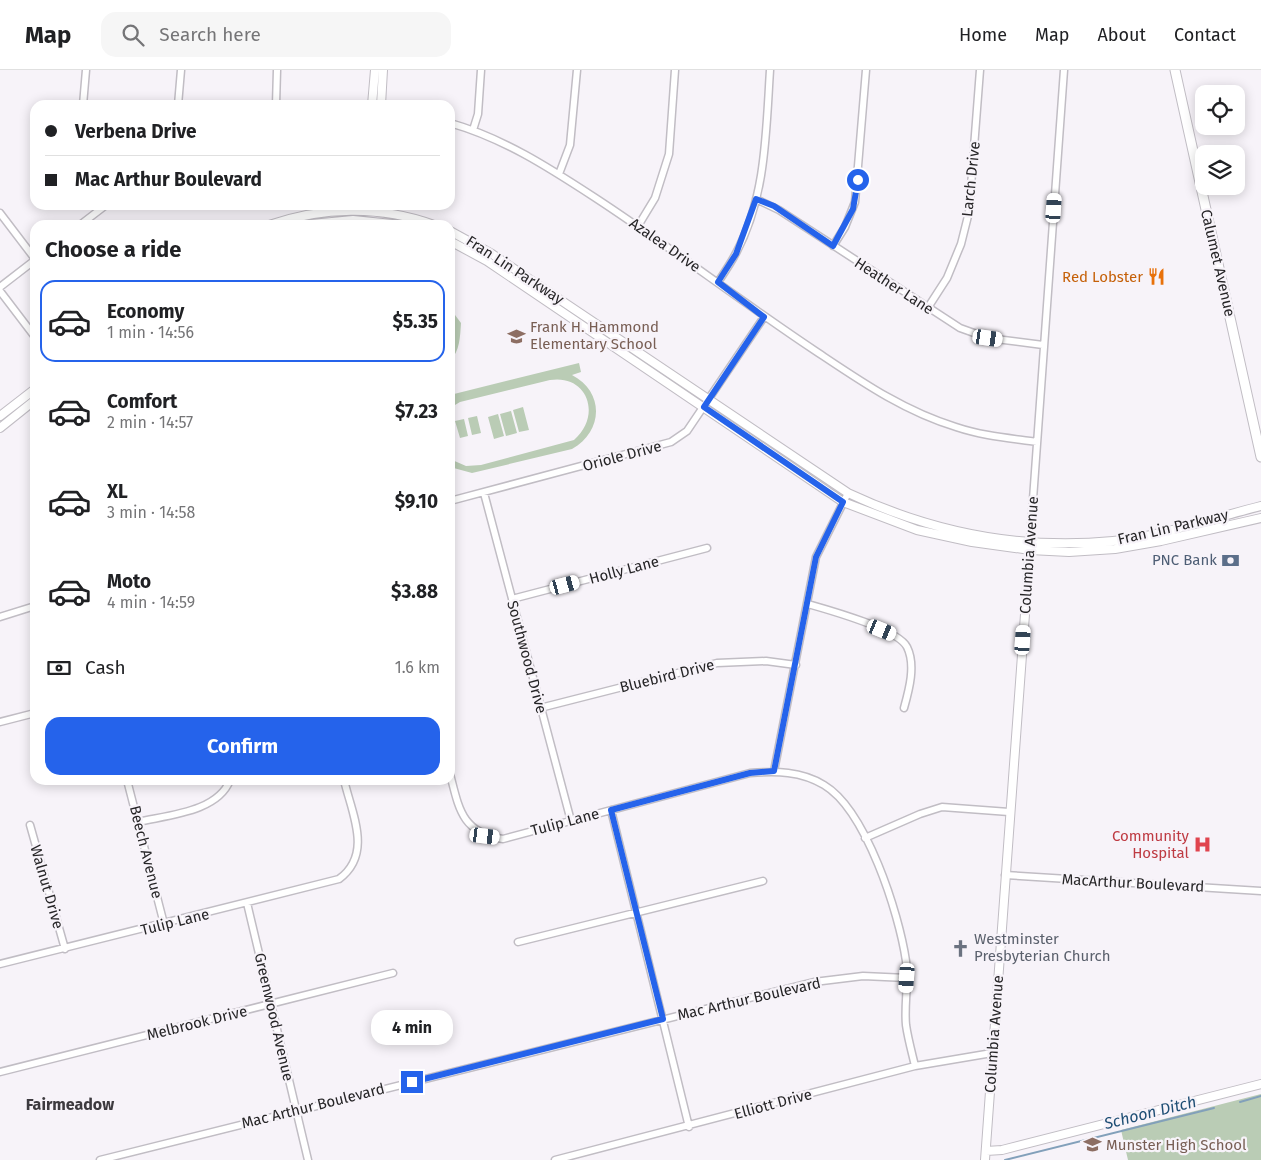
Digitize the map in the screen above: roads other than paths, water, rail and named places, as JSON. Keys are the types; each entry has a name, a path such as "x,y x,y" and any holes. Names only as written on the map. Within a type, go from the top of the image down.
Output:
{"main road":[{"name":"Calumet Avenue","path":"1175,70 1261,456"}],"street":[{"path":"83,100 86,70"},
{"path":"178,100 181,70"},
{"path":"276,100 277,70"},
{"path":"372,100 375,70"},
{"path":"381,100 383,70"},
{"path":"473,130 478,114 481,70"},
{"path":"559,174 570,145 577,70"},
{"path":"638,226 655,198 669,154 675,70"},
{"path":"718,282 736,254 756,199 764,156 770,70"},
{"path":"833,246 845,227 855,202 866,70"},
{"name":"Larch Drive","path":"927,308 947,278 961,244 969,212 980,70"},
{"name":"Columbia Avenue","path":"986,1156 1009,812 1030,550 1064,70"},
{"name":"Azalea Drive","path":"455,125 506,144 559,174 638,226 764,317 877,393 924,416 988,436 1037,442"},
{"name":"Heather Lane","path":"756,199 774,206 960,328 988,338 1043,346"},
{"path":"86,220 100,210"},
{"path":"289,220 312,214 342,210"},
{"path":"380,210 416,220"},
{"path":"0,213 30,253"},
{"name":"Fran Lin Parkway","path":"455,234 492,254 848,493 882,509 920,523 973,535 1030,541 1069,543 1114,541 1159,532 1261,506"},
{"name":"Fran Lin Parkway","path":"455,244 487,261 843,502 917,530 972,542 1030,550 1069,552 1115,549 1161,541 1261,518"},
{"path":"0,287 30,264"},
{"path":"0,291 30,330"},
{"name":"Oriole Drive","path":"455,500 671,442 687,431 764,317"},
{"path":"0,416 30,393"},
{"path":"0,428 30,404"},
{"name":"Southwood Drive","path":"484,493 571,820"},
{"path":"774,771 816,557 848,493"},
{"name":"Holly Lane","path":"512,599 707,548"},
{"path":"808,604 847,616 899,637 907,646 911,658 908,692 904,708"},
{"path":"0,617 30,608"},
{"name":"Bluebird Drive","path":"540,708 718,663 766,661 796,665"},
{"path":"0,722 30,714"},
{"name":"Tulip Lane","path":"453,785 458,804 466,822 485,836 503,839 750,773 774,771 798,774 824,785 854,816 865,838 895,915 906,961 906,1025 915,1066"},
{"name":"Beech Avenue","path":"128,785 164,924"},
{"path":"138,822 207,805 222,794 227,785"},
{"name":"Tulip Lane","path":"0,964 332,882 347,873 354,865 359,848 345,785"},
{"path":"865,838 920,814 942,807 1009,812"},
{"path":"611,810 638,912 689,1127"},
{"name":"Walnut Drive","path":"30,825 65,949"},
{"name":"MacArthur Boulevard","path":"1005,875 1261,890"},
{"path":"518,942 763,881"},
{"name":"Greenwood Avenue","path":"247,903 308,1160"},
{"name":"Melbrook Drive","path":"0,1072 393,973"},
{"name":"Mac Arthur Boulevard","path":"100,1160 296,1109 814,982 863,976 907,978"},
{"name":"Elliott Drive","path":"555,1160 689,1127 915,1066 992,1053"},
{"path":"986,1156 1002,1150 1261,1084"}],"waterway":[{"name":"Schoon Ditch","path":"1240,1102 1261,1096"},
{"name":"Schoon Ditch","path":"1005,1160 1214,1108"}],"place":[{"name":"Red Lobster","path":"1157,277"},
{"name":"Frank H. Hammond Elementary School","path":"516,336"},
{"name":"PNC Bank","path":"1231,560"},
{"name":"Community Hospital","path":"1203,845"},
{"name":"Westminster Presbyterian Church","path":"960,948"},
{"name":"Munster High School","path":"1092,1145"}],"district":[{"name":"Fairmeadow","path":"70,1104"}]}
